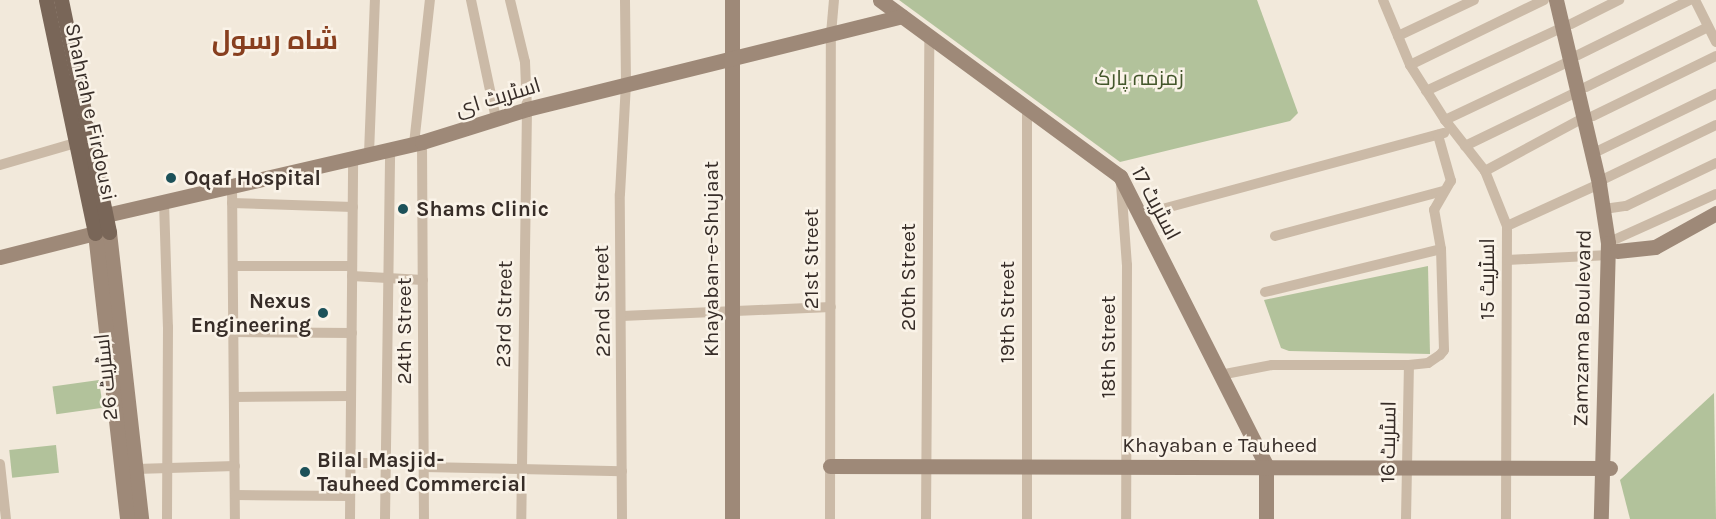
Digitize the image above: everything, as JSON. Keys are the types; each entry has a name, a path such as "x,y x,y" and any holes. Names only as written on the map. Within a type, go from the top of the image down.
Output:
{"main road":[{"name":"Shahrah e Firdousi","path":"46,0 75,143 102,233"},
{"path":"61,0 106,215 102,233"}],"street":[{"path":"369,154 375,0"},
{"name":"24th Street","path":"424,519 423,280 418,143 430,0"},
{"path":"471,0 496,119"},
{"name":"23rd Street","path":"510,0 525,62 527,109 521,519"},
{"name":"22nd Street","path":"622,519 620,194 626,83 625,0"},
{"name":"Khayaban-e-Shujaat","path":"722,0 727,57 732,519"},
{"name":"Khayaban-e-Shujaat","path":"727,57 732,0"},
{"name":"21st Street","path":"830,519 831,34 834,0"},
{"name":"اسٹریٹ 17","path":"880,0 1120,176 1266,465 1266,519"},
{"path":"1398,36 1474,0"},
{"path":"1410,65 1544,0"},
{"name":"Zamzama Boulevard","path":"1556,0 1567,25 1589,117 1614,248"},
{"name":"Zamzama Boulevard","path":"1566,0 1567,25"},
{"path":"1426,91 1619,0"},
{"path":"1445,120 1693,0 1716,42"},
{"name":"اسٹریٹ 15","path":"1387,2 1410,65 1452,131 1485,171 1507,226 1506,519"},
{"name":"اسٹریٹ ای","path":"106,215 390,150 527,109 626,83 902,16"},
{"path":"1465,146 1708,27"},
{"name":"20th Street","path":"926,519 929,35"},
{"path":"1485,171 1589,117 1716,56"},
{"path":"1600,150 1716,94"},
{"name":"19th Street","path":"1027,106 1027,519"},
{"name":"Zamzama Boulevard","path":"1589,117 1600,150 1603,181 1611,208 1614,248 1606,468 1601,519"},
{"path":"1507,226 1716,124"},
{"path":"1140,215 1452,131"},
{"path":"1220,375 1272,365 1428,363 1444,350 1441,249 1434,210 1443,191 1451,181 1438,135"},
{"path":"0,165 75,143"},
{"path":"385,519 390,150"},
{"path":"350,519 353,158"},
{"path":"1611,208 1626,206 1716,163"},
{"name":"18th Street","path":"1120,176 1127,266 1126,519"},
{"path":"232,186 235,519"},
{"path":"1275,236 1443,191"},
{"path":"1614,248 1716,194"},
{"path":"164,202 167,519"},
{"path":"232,203 353,207"},
{"path":"1507,261 1614,248 1655,247 1716,213"},
{"path":"0,257 102,233"},
{"name":"اسٹریٹ 26","path":"102,233 136,469 141,519"},
{"name":"اسٹریٹ 26","path":"102,233 128,519"},
{"path":"1265,292 1441,249"},
{"path":"233,266 352,271 388,279 423,280"},
{"path":"622,315 831,307"},
{"name":"Khayaban-e-Shujaat","path":"723,519 728,310"},
{"path":"233,332 352,333"},
{"name":"اسٹریٹ 16","path":"1406,519 1409,365"},
{"path":"234,397 351,396"},
{"path":"351,463 622,471"},
{"path":"0,464 6,519"},
{"name":"Khayaban e Tauheed","path":"830,466 1266,465 1606,468"},
{"path":"136,469 235,466"},
{"name":"Zamzama Boulevard","path":"1606,468 1610,519"},
{"path":"235,495 350,496"}],"green space":[{"name":"زمزمہ پارک","path":"899,0 1257,0 1298,113 1290,121 1120,162"},
{"path":"1428,266 1430,354 1289,351 1281,348 1264,300"},
{"path":"99,380 103,408 56,414 52,387"},
{"path":"1714,393 1716,519 1630,519 1620,480"},
{"path":"56,445 59,473 12,478 9,450"}],"place":[{"name":"Oqaf Hospital","path":"171,178"},
{"name":"Shams Clinic","path":"403,209"},
{"name":"Nexus Engineering","path":"323,313"},
{"name":"Bilal Masjid- Tauheed Commercial","path":"305,472"}],"district":[{"name":"شاہ رسول","path":"275,41"}]}
